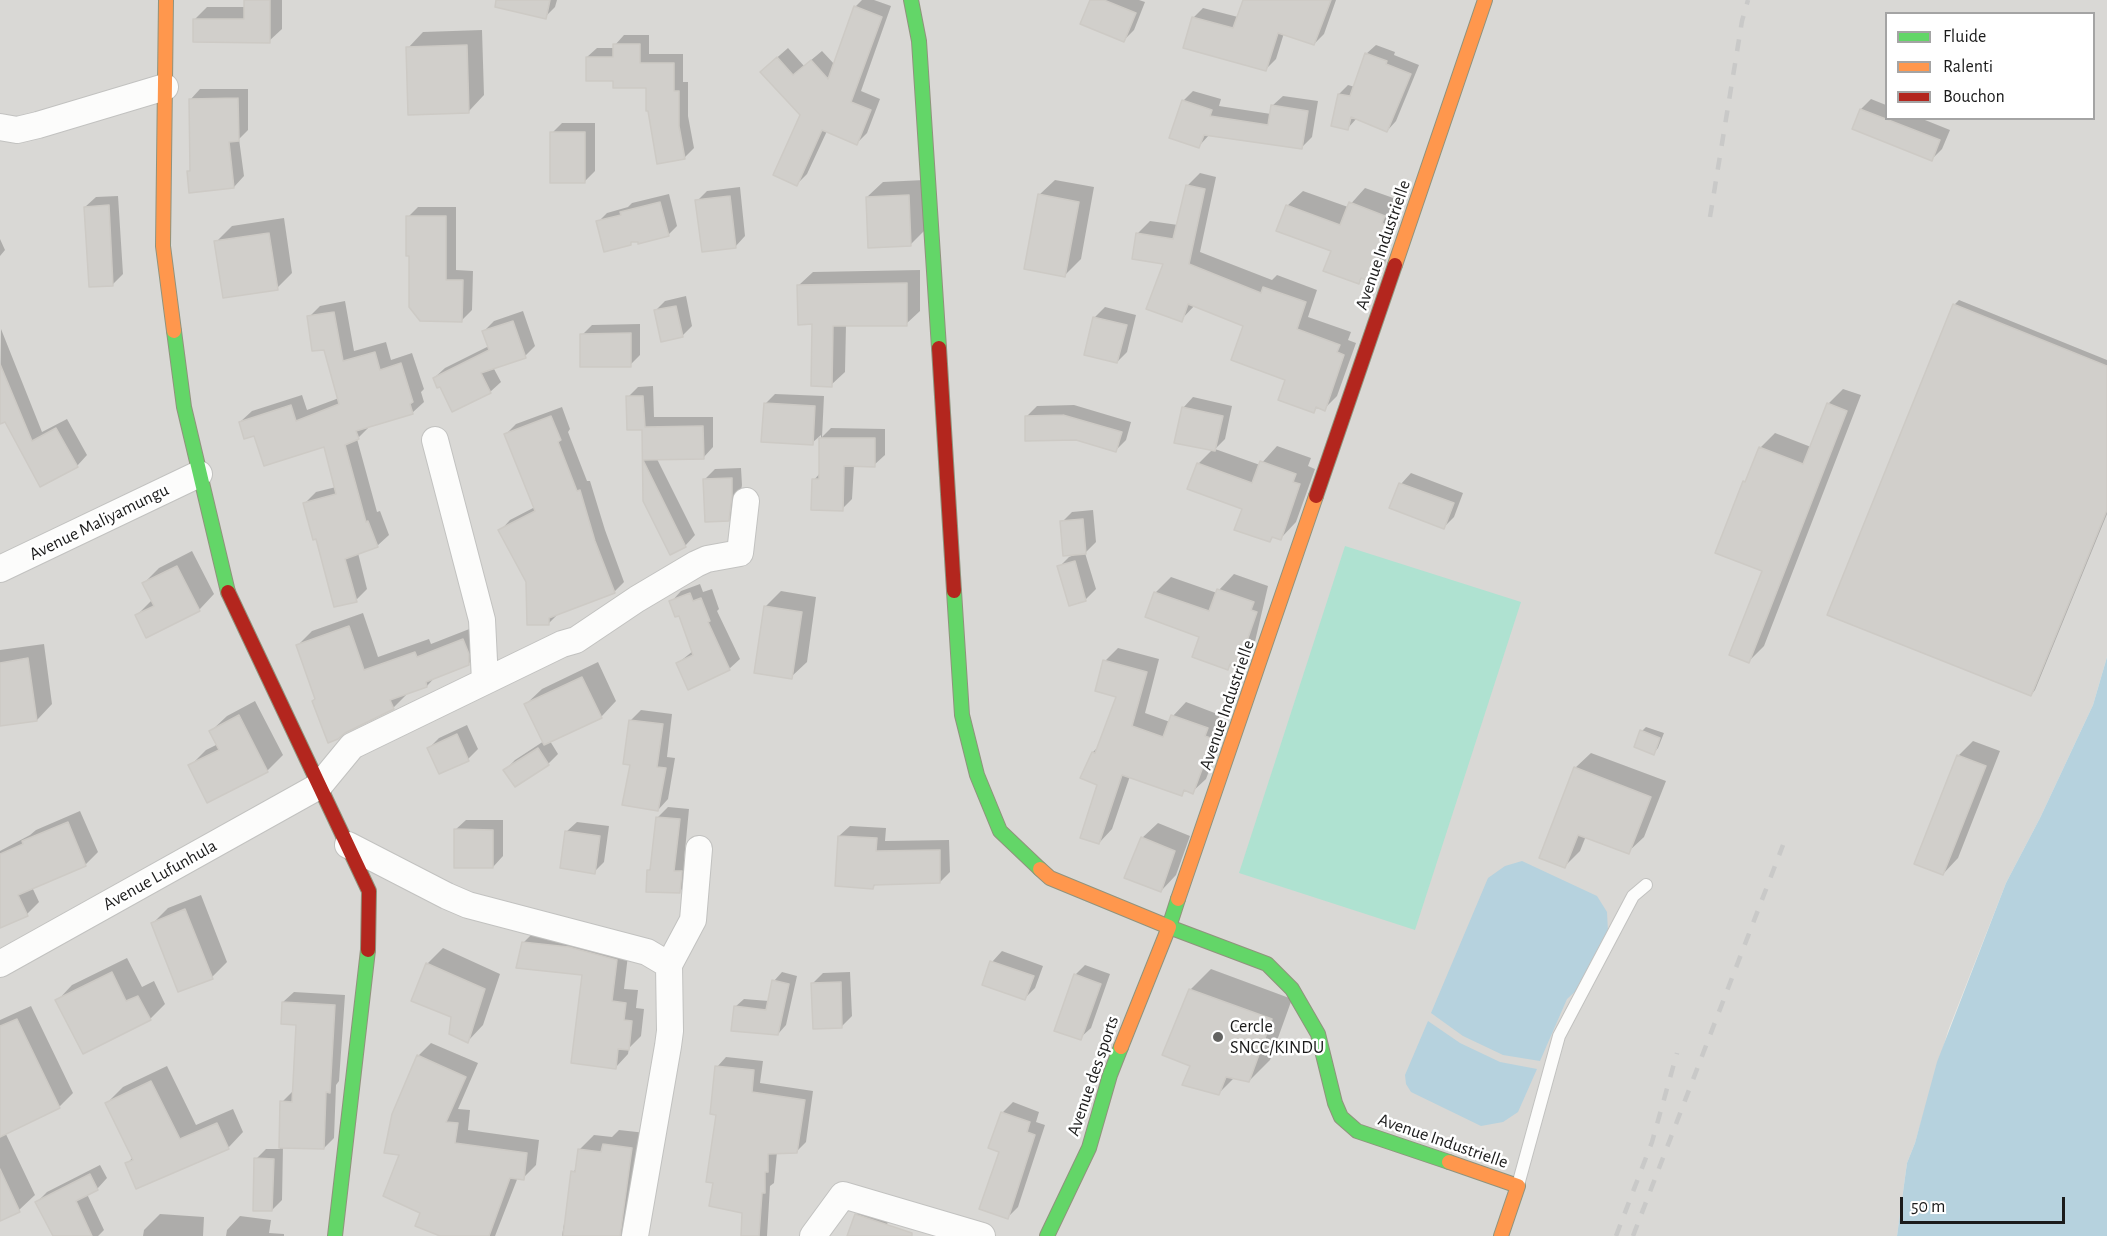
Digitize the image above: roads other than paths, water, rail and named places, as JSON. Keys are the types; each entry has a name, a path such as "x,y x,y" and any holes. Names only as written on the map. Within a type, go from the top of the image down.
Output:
{"street":[{"path":"166,0 163,246 184,406 199,474 229,597 369,891 369,940 335,1236"},
{"path":"911,0 920,52 962,715 977,775 1000,831 1050,878 1169,927"},
{"name":"Avenue Industrielle","path":"1485,0 1169,927 1267,964 1292,989 1318,1034 1341,1117 1357,1131 1518,1186 1501,1236"},
{"path":"0,127 17,130 38,125 165,87"},
{"path":"435,440 482,620 485,681"},
{"name":"Avenue Maliyamungu","path":"0,569 199,474"},
{"path":"320,786 352,747 562,644 576,640 637,599 696,564 707,559 740,553 746,501"},
{"name":"Avenue Lufunhula","path":"0,964 320,786"},
{"path":"348,845 468,905 647,952 669,965"},
{"path":"635,1236 669,1038 669,965 693,920 699,849"},
{"name":"Avenue des sports","path":"1047,1236 1089,1148 1110,1075 1169,927"},
{"path":"813,1236 843,1195 982,1236"}],"lane":[{"path":"1518,1186 1559,1036 1633,896 1646,885"}],"water":[{"path":"2107,657 2107,1236 1897,1236 1907,1163 1915,1143 1937,1062 2006,883 2040,818 2093,705"},
{"path":"1522,861 1597,896 1607,912 1608,932 1591,977 1567,999 1540,1061 1503,1055 1463,1036 1431,1013 1488,878 1505,866"},
{"path":"1428,1021 1460,1043 1500,1062 1537,1069 1518,1112 1503,1122 1481,1126 1411,1092 1406,1084 1405,1075"}],"railway":[{"path":"1710,217 1742,21 1748,0"},
{"path":"1633,1236 1783,845"},
{"path":"1616,1236 1652,1142 1677,1053"}],"place":[{"name":"Cercle SNCC/KINDU","path":"1218,1037"}]}
